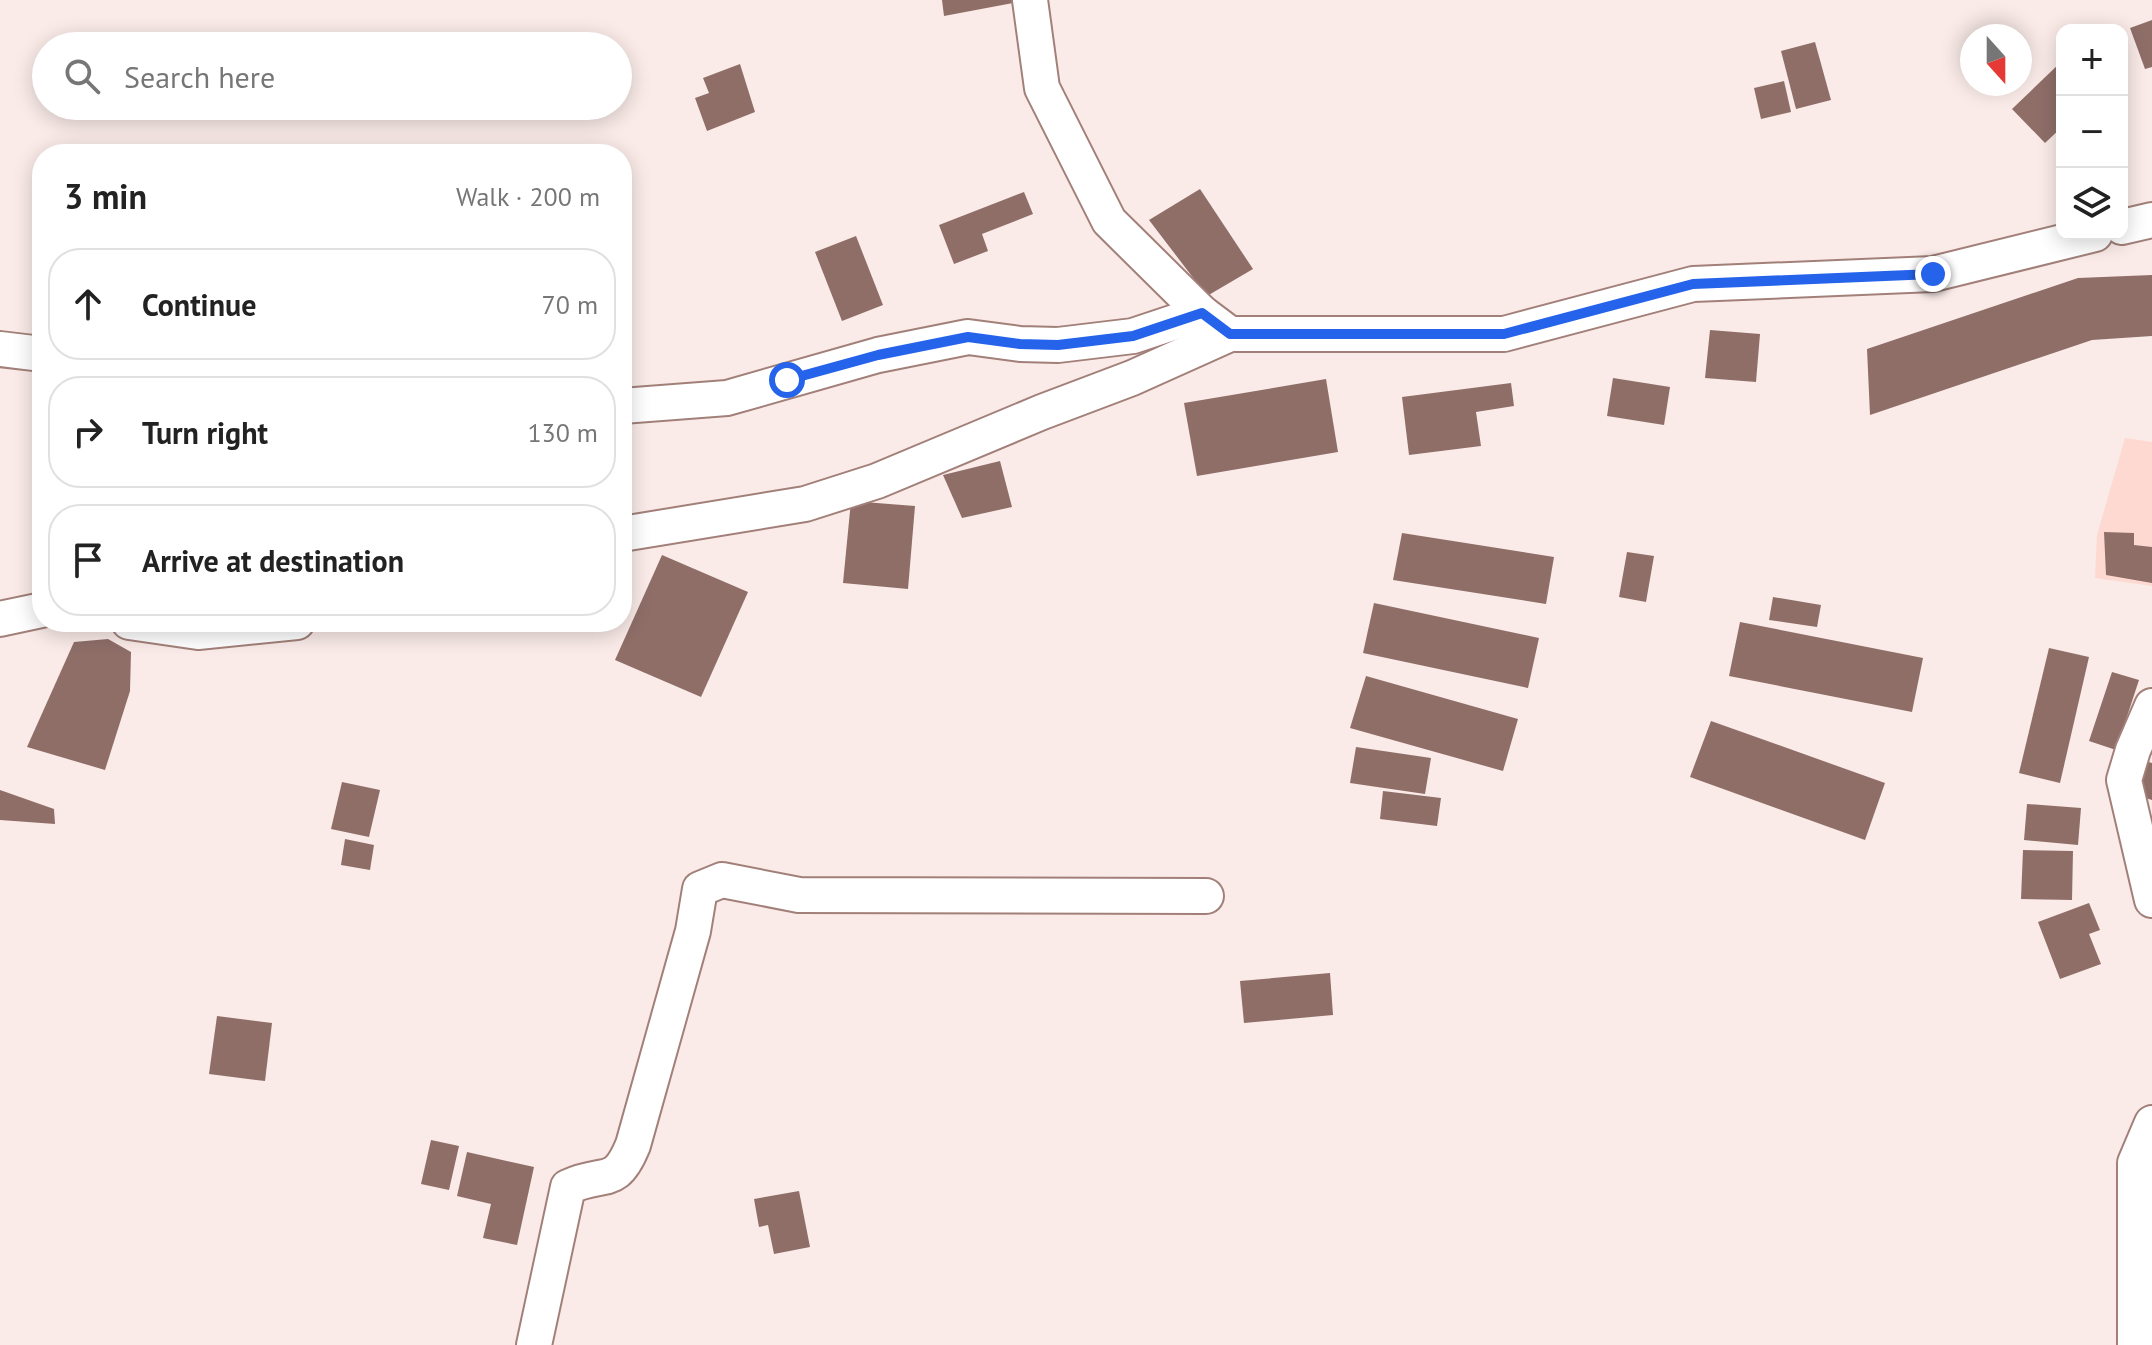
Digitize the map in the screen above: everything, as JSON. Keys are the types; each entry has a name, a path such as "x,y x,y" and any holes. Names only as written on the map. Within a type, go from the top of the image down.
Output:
{"street":[{"path":"1030,0 1042,88 1109,221 1202,313 1230,334"},
{"path":"2128,226 2152,220"},
{"path":"632,532 805,504 877,481 1132,378 1230,334 1504,334 1693,284 1933,274 2071,240"},
{"path":"632,405 727,398 878,355 968,337 1058,345 1133,336 1202,313"},
{"path":"0,349 32,353"},
{"path":"0,619 32,612"},
{"path":"2152,706 2124,780 2152,900"},
{"path":"534,1345 568,1187 589,1177 611,1177 625,1165 633,1145 693,931 700,889 722,880 799,895 1206,896"},
{"path":"2135,1345 2135,1163 2152,1123"}],"shaded area":[{"path":"2125,438 2152,442 2152,586 2095,578 2097,535"}],"building":[{"path":"942,0 1012,0 1013,3 944,16"},
{"path":"2152,20 2152,67 2145,69 2130,28"},
{"path":"1815,42 1831,100 1796,109 1781,51"},
{"path":"740,64 755,112 707,131 695,98 709,93 703,78"},
{"path":"2056,67 2056,133 2045,143 2012,109 2026,96 2032,96 2032,90"},
{"path":"1784,81 1791,112 1761,119 1754,88"},
{"path":"1200,189 1253,269 1207,296 1149,220"},
{"path":"1024,192 1033,214 982,234 988,251 954,264 939,225"},
{"path":"856,236 883,305 842,321 815,252"},
{"path":"2152,275 2152,336 2092,340 1870,415 1867,349 2078,278"},
{"path":"1710,330 1760,334 1756,382 1705,378"},
{"path":"1613,378 1670,387 1664,425 1607,416"},
{"path":"1326,379 1338,452 1197,476 1184,403"},
{"path":"1511,383 1514,406 1476,412 1481,446 1409,455 1402,397"},
{"path":"1000,461 1012,507 962,518 943,475"},
{"path":"851,501 915,506 908,589 843,583"},
{"path":"2104,532 2134,533 2134,545 2152,547 2152,583 2106,575"},
{"path":"1402,533 1554,557 1546,604 1393,580"},
{"path":"1627,552 1654,556 1646,602 1619,597"},
{"path":"662,555 748,592 701,697 615,660 628,632 632,632 632,622"},
{"path":"1773,597 1821,605 1817,627 1769,620"},
{"path":"1374,603 1539,638 1528,688 1363,653"},
{"path":"1740,622 1923,658 1912,712 1729,676"},
{"path":"108,639 131,652 130,691 105,770 27,747 74,642"},
{"path":"2049,648 2089,657 2060,783 2019,773"},
{"path":"2112,672 2139,680 2116,750 2089,741"},
{"path":"1366,676 1518,719 1503,771 1350,728"},
{"path":"1711,721 1885,783 1865,840 1690,777"},
{"path":"1356,747 1431,758 1425,794 1350,783"},
{"path":"2138,759 2152,763 2152,800 2129,793"},
{"path":"342,782 380,790 369,837 331,829"},
{"path":"0,790 54,809 55,824 0,820"},
{"path":"1383,791 1441,798 1437,826 1380,819"},
{"path":"2027,804 2081,808 2078,845 2024,840"},
{"path":"345,839 374,845 370,870 341,865"},
{"path":"2023,850 2073,851 2072,900 2021,899"},
{"path":"2089,903 2100,930 2089,934 2101,964 2060,979 2038,922"},
{"path":"1330,973 1333,1015 1244,1023 1240,981"},
{"path":"217,1016 272,1023 265,1081 209,1074"},
{"path":"431,1140 459,1146 449,1190 421,1184"},
{"path":"467,1152 534,1167 517,1245 483,1238 491,1204 457,1196"},
{"path":"799,1191 810,1247 774,1254 768,1225 759,1227 754,1199"}],"route":[{"path":"787,380 878,355 968,337 1058,345 1133,336 1202,313 1230,334 1504,334 1693,284 1933,274"}]}
